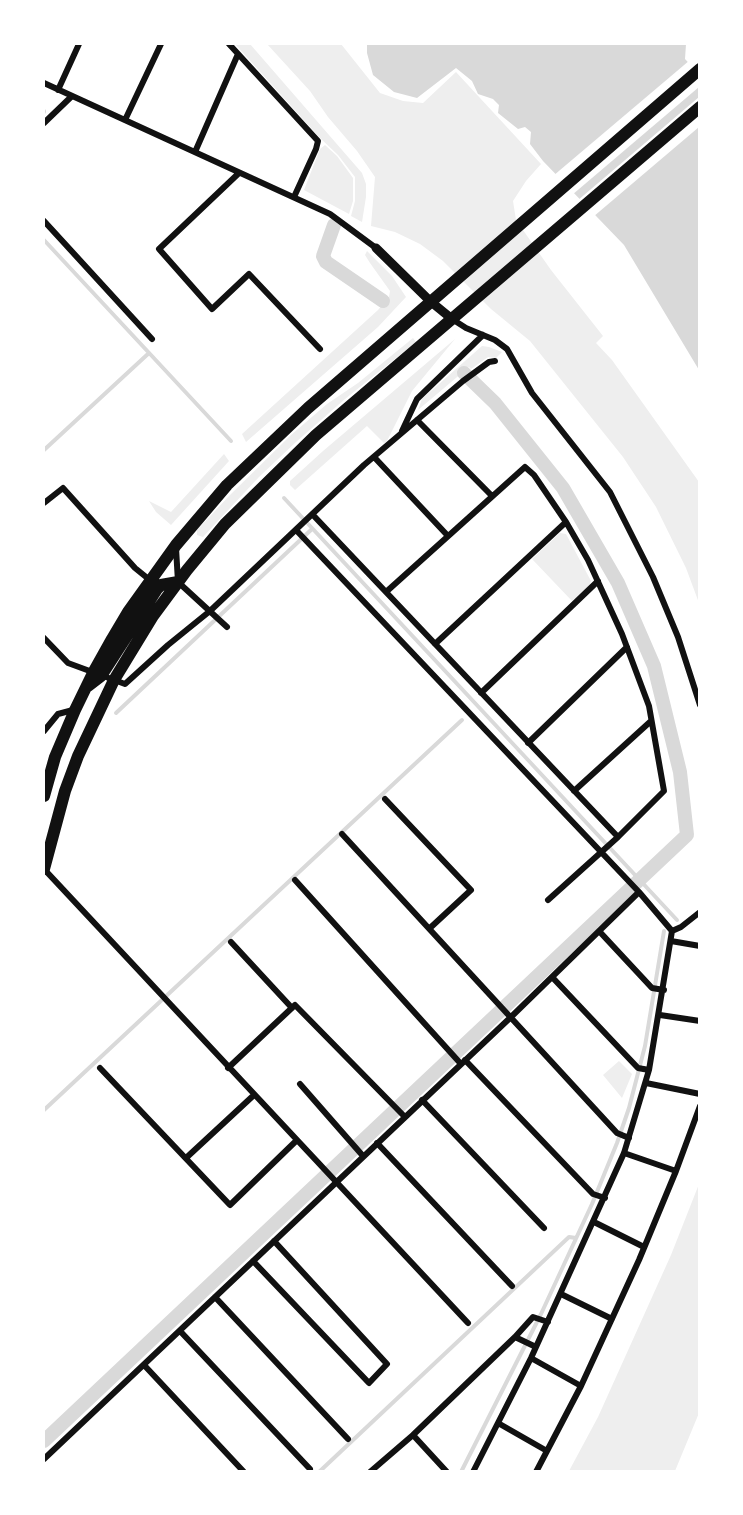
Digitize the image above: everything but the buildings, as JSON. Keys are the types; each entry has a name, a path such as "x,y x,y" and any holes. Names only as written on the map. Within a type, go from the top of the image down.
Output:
{"highway":[{"path":"44,869 74,765 114,680 153,616 159,587 176,545 227,485 308,408 699,69"},
{"path":"44,796 55,757 75,710 85,689 97,674 128,612 159,587 178,582 225,524 316,435 699,107"}],"street":[{"path":"58,90 79,44"},
{"path":"125,120 160,44"},
{"path":"229,44 318,141 294,197"},
{"path":"195,152 238,54"},
{"path":"44,83 330,214 376,248 430,301 452,319 466,328 495,340 507,349 532,393 610,492 657,587 678,637 699,705"},
{"path":"44,123 72,96"},
{"path":"239,173 159,249 212,309 249,274 320,349"},
{"path":"44,221 152,339"},
{"path":"400,435 417,399 483,335"},
{"path":"44,638 68,663 125,684 168,645 212,613 301,535 308,520 364,465 463,381 489,362 495,361"},
{"path":"417,420 492,496"},
{"path":"375,458 448,536"},
{"path":"386,592 525,467 534,475 566,522 598,581 627,647 649,706 664,791 612,843 548,900"},
{"path":"44,503 63,488 135,568 159,587"},
{"path":"308,520 386,592 618,837"},
{"path":"435,644 566,522"},
{"path":"301,535 603,851 672,931 658,989 660,1015 643,1069 646,1083 623,1136 624,1153 599,1196 594,1222 561,1294 533,1346 531,1358 473,1472"},
{"path":"176,545 178,582 224,625"},
{"path":"481,693 598,581"},
{"path":"528,743 627,647"},
{"path":"44,731 58,714 75,710"},
{"path":"574,791 651,721"},
{"path":"385,799 471,890 430,928"},
{"path":"342,834 623,1136"},
{"path":"44,869 468,1323"},
{"path":"295,880 453,1055 463,1062 599,1196"},
{"path":"44,1459 377,1143 402,1114 422,1100 511,1017 637,891"},
{"path":"672,931 681,927 699,912"},
{"path":"599,931 658,989"},
{"path":"671,941 699,945"},
{"path":"231,942 292,1008"},
{"path":"552,977 643,1069"},
{"path":"228,1068 295,1005 402,1114"},
{"path":"660,1015 699,1020"},
{"path":"100,1068 230,1205 296,1141"},
{"path":"646,1083 699,1094"},
{"path":"300,1084 363,1156"},
{"path":"186,1158 254,1095"},
{"path":"422,1100 544,1228"},
{"path":"536,1472 581,1386 612,1319 676,1171 699,1106"},
{"path":"377,1143 512,1286"},
{"path":"624,1153 676,1171"},
{"path":"594,1222 644,1247"},
{"path":"252,1261 369,1383 387,1364 274,1241"},
{"path":"561,1294 612,1319"},
{"path":"215,1297 348,1439"},
{"path":"370,1472 413,1435 533,1317 546,1321"},
{"path":"180,1331 310,1469"},
{"path":"515,1337 533,1346"},
{"path":"531,1358 581,1386"},
{"path":"144,1365 244,1472"},
{"path":"498,1423 547,1451"},
{"path":"413,1435 447,1472"}],"shaded area":[{"path":"235,44 250,44 362,173 366,184 366,197 362,222 351,216 355,201 355,177 338,155"},
{"path":"267,44 341,44 380,93 403,101 423,103 456,72 541,164 513,201 516,220 551,270 603,336 596,343 612,360 699,482 699,603 686,568 656,507 623,457 530,341 491,309 443,261 420,244 395,232 371,226 375,177 310,91"},
{"path":"367,44 686,44 685,59 700,75 699,370 624,245 543,161 530,144 531,132 525,127 518,129 498,113 499,105 493,99 478,94 472,81 456,68 417,98 394,92 373,75"},
{"path":"325,145 337,156 353,178 353,201 349,214 304,190 320,149"},
{"path":"367,251 392,276 406,297 378,327 246,442 242,434 378,310 389,297 390,291 365,255"},
{"path":"413,338 416,342 345,399 259,477 203,537 197,535 197,530 291,435 327,404 358,383"},
{"path":"455,339 412,391 387,441 384,443 367,426 295,490 290,485 290,481 323,451"},
{"path":"482,346 502,352 496,358 488,357 471,369 469,367 418,410 422,399"},
{"path":"224,454 229,461 171,525 156,512 149,501 171,512"},
{"path":"560,533 566,534 591,581 588,588 572,601 532,559"},
{"path":"619,1061 632,1074 622,1098 603,1075"},
{"path":"699,1184 699,1413 675,1471 569,1471 598,1417 671,1255"}],"pier":[{"path":"690,60 700,70 699,87 572,195 553,176"},
{"path":"699,97 699,127 593,217 577,201"}],"waterway":[{"path":"334,225 323,256 326,262 383,301"},
{"path":"44,240 231,441"},
{"path":"44,450 149,353"},
{"path":"44,1441 687,835 680,772 654,666 618,583 563,488 495,403 464,373"},
{"path":"284,498 677,920"},
{"path":"116,713 312,529"},
{"path":"44,1110 462,720"},
{"path":"461,1472 541,1314 592,1204 617,1143 629,1108 645,1046 664,931"},
{"path":"319,1472 569,1237 576,1238"}]}
